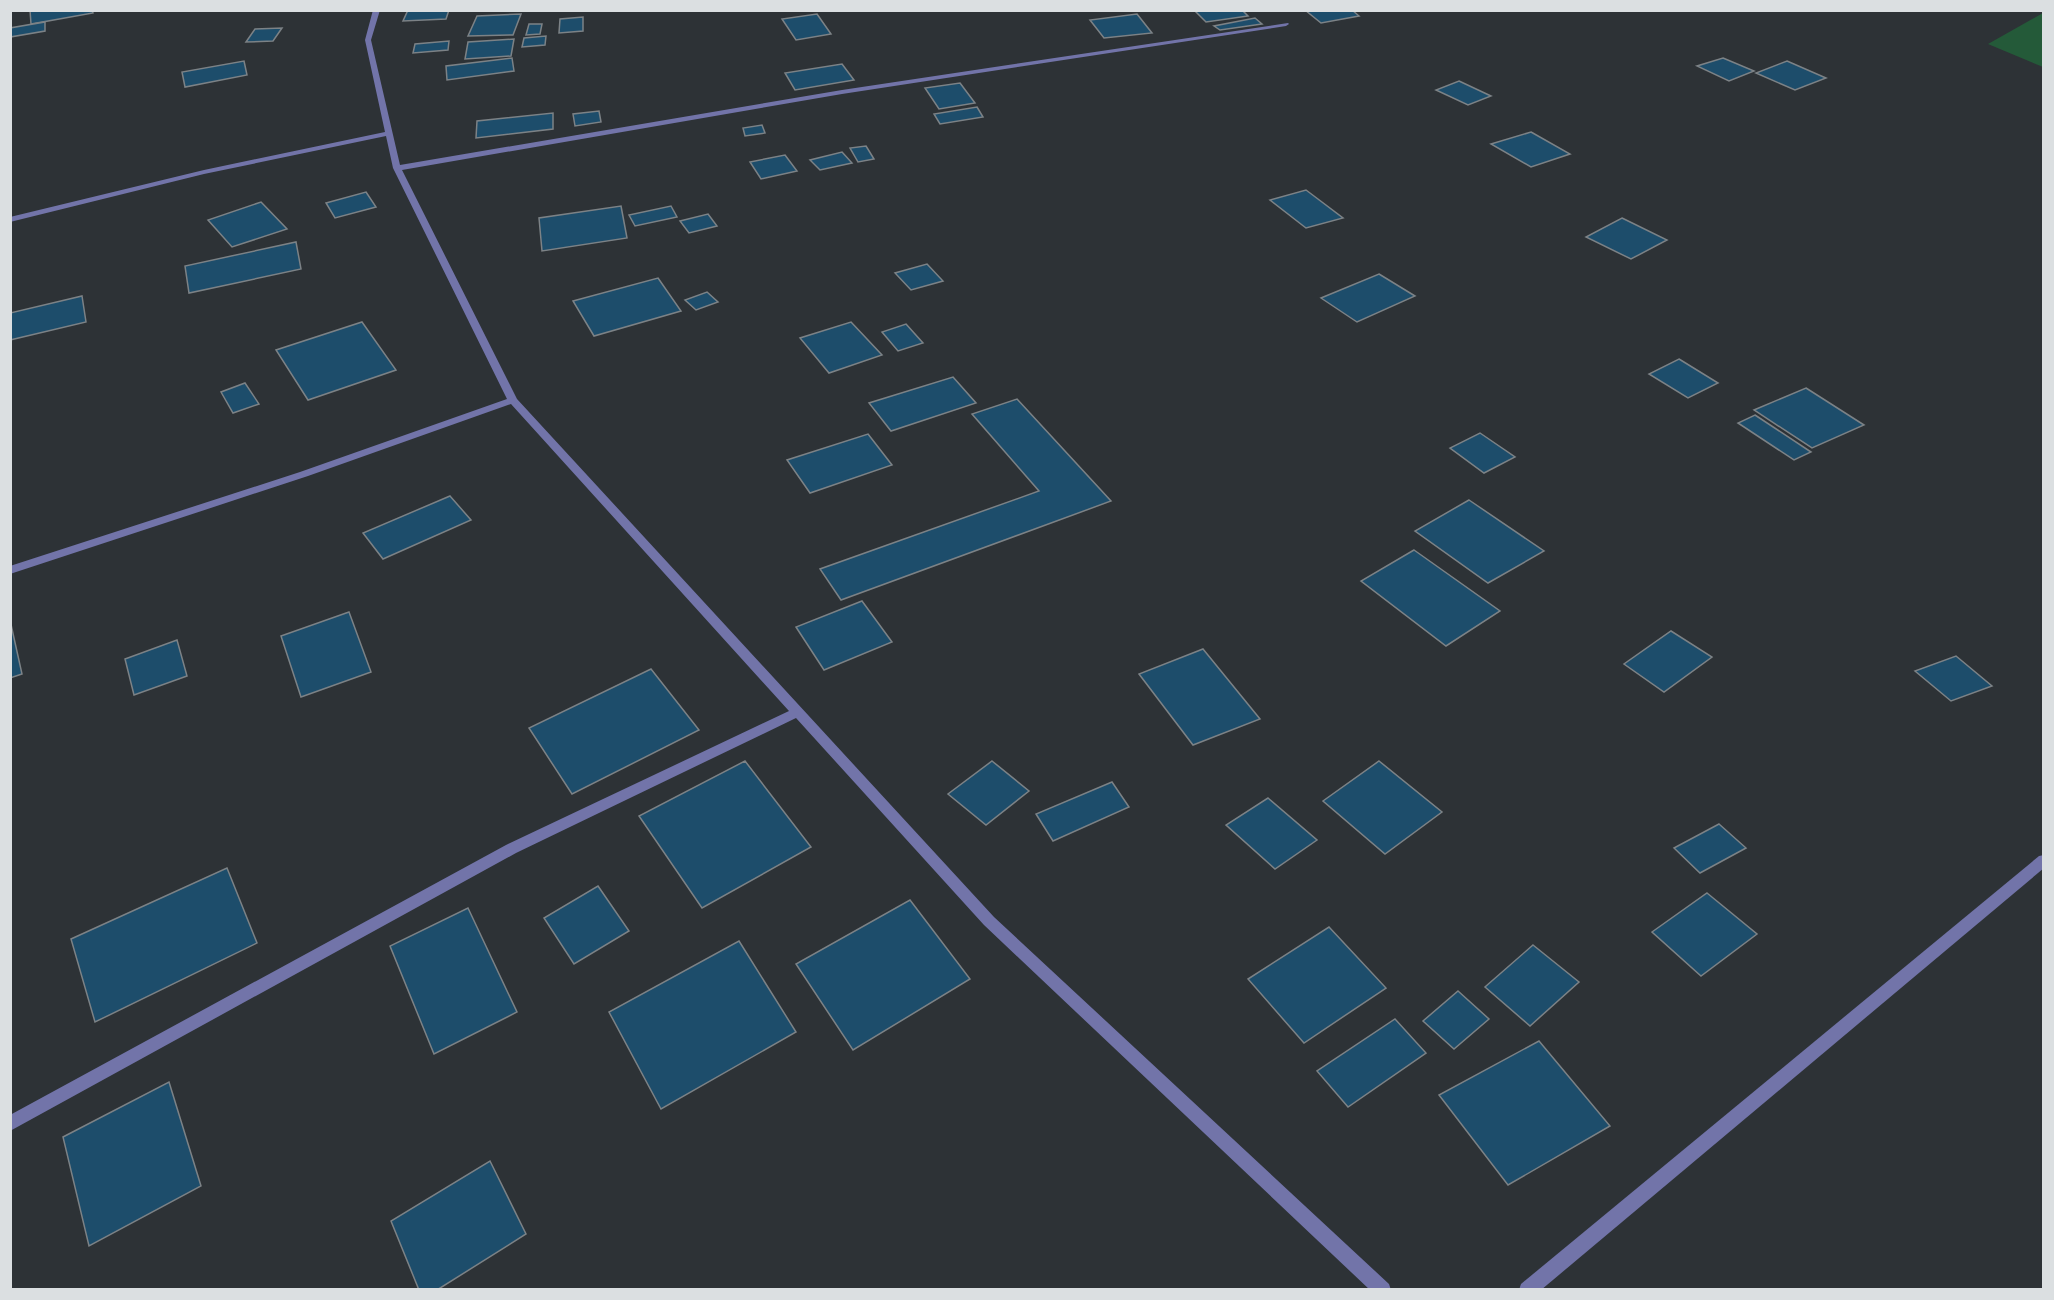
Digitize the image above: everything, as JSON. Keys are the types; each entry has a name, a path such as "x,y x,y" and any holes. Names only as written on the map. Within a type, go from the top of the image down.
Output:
{"street":[{"path":"377,10 368,40 397,168 513,400 989,921 1383,1290"},
{"path":"397,168 854,90 1286,24"},
{"path":"10,220 204,172 390,133"},
{"path":"10,570 304,474 513,400"},
{"path":"10,1124 511,849 798,712"},
{"path":"1527,1290 2043,861"}],"green space":[{"path":"2043,13 2043,67 1988,44"}],"building":[{"path":"30,10 92,10 93,13 31,24"},
{"path":"408,10 449,10 446,19 403,21"},
{"path":"1194,10 1242,10 1248,16 1206,22"},
{"path":"1305,10 1352,10 1359,16 1321,23"},
{"path":"521,14 513,35 468,36 477,16"},
{"path":"817,14 831,34 796,40 782,19"},
{"path":"1137,14 1152,33 1104,38 1090,20"},
{"path":"583,17 583,31 559,33 560,19"},
{"path":"1255,18 1262,24 1220,30 1214,26"},
{"path":"45,22 45,31 10,37 10,28"},
{"path":"529,24 542,24 540,34 526,35"},
{"path":"282,28 273,41 246,42 255,29"},
{"path":"546,36 545,45 522,47 524,38"},
{"path":"514,39 511,56 465,59 468,42"},
{"path":"449,41 448,50 413,53 415,44"},
{"path":"512,58 514,71 447,80 446,66"},
{"path":"1723,58 1754,71 1729,81 1697,66"},
{"path":"244,61 247,75 185,87 182,72"},
{"path":"1787,61 1826,78 1795,90 1756,73"},
{"path":"842,64 854,80 795,90 785,73"},
{"path":"1459,81 1491,96 1468,105 1436,90"},
{"path":"960,83 975,103 939,109 925,88"},
{"path":"977,107 983,117 940,124 934,114"},
{"path":"599,111 601,122 575,126 573,114"},
{"path":"553,113 553,129 476,138 477,121"},
{"path":"762,125 765,133 745,136 743,128"},
{"path":"1531,132 1570,154 1531,167 1491,144"},
{"path":"866,146 874,159 858,162 850,148"},
{"path":"842,152 852,163 820,170 810,160"},
{"path":"785,155 797,171 761,179 750,162"},
{"path":"1306,190 1343,218 1306,228 1270,200"},
{"path":"366,192 376,207 335,218 326,203"},
{"path":"261,202 287,229 232,247 208,220"},
{"path":"621,206 627,238 542,251 539,218"},
{"path":"671,206 677,217 635,226 629,215"},
{"path":"708,214 717,226 689,233 680,221"},
{"path":"1622,218 1667,240 1631,259 1586,237"},
{"path":"296,242 301,269 189,293 185,266"},
{"path":"927,264 943,281 911,290 895,273"},
{"path":"1379,274 1415,296 1357,322 1321,298"},
{"path":"658,278 681,311 594,336 573,301"},
{"path":"707,292 718,302 696,310 685,300"},
{"path":"82,296 86,322 10,340 10,313"},
{"path":"362,322 396,370 308,400 276,350"},
{"path":"851,322 882,355 829,373 800,338"},
{"path":"906,324 923,343 898,351 882,332"},
{"path":"1679,359 1718,383 1688,398 1649,374"},
{"path":"953,377 976,403 891,431 869,403"},
{"path":"245,383 259,404 233,413 221,392"},
{"path":"1806,388 1864,425 1812,448 1754,410"},
{"path":"1017,399 1111,501 841,600 820,569 1039,491 972,414"},
{"path":"1755,415 1811,452 1794,460 1738,423"},
{"path":"1480,433 1515,457 1484,473 1450,448"},
{"path":"868,434 892,465 810,493 787,460"},
{"path":"450,496 471,520 383,559 363,533"},
{"path":"1469,500 1544,551 1488,583 1415,531"},
{"path":"1414,550 1500,611 1446,646 1361,581"},
{"path":"862,601 892,642 824,670 796,627"},
{"path":"349,612 371,672 301,697 281,636"},
{"path":"10,620 22,674 10,678"},
{"path":"1671,631 1712,657 1664,692 1624,664"},
{"path":"177,640 187,676 134,695 125,659"},
{"path":"1203,649 1260,719 1193,745 1139,674"},
{"path":"1956,656 1992,686 1951,701 1915,671"},
{"path":"651,669 699,730 572,794 529,728"},
{"path":"745,761 811,847 702,908 639,816"},
{"path":"992,761 1029,791 986,825 948,794"},
{"path":"1379,761 1442,812 1385,854 1323,801"},
{"path":"1112,782 1129,807 1053,841 1036,814"},
{"path":"1268,798 1317,840 1275,869 1226,825"},
{"path":"1719,824 1746,848 1700,873 1674,848"},
{"path":"227,868 257,943 95,1022 71,939"},
{"path":"598,886 629,931 574,964 544,918"},
{"path":"1707,893 1757,934 1701,976 1652,932"},
{"path":"910,900 970,979 853,1050 796,964"},
{"path":"468,908 517,1012 434,1054 390,946"},
{"path":"1329,927 1386,988 1304,1043 1248,979"},
{"path":"739,941 796,1032 661,1109 609,1012"},
{"path":"1533,945 1579,982 1530,1026 1485,987"},
{"path":"1458,991 1489,1019 1454,1049 1423,1021"},
{"path":"1395,1019 1426,1053 1348,1107 1317,1071"},
{"path":"1539,1041 1610,1126 1508,1185 1439,1095"},
{"path":"169,1082 201,1186 89,1246 63,1137"},
{"path":"490,1161 526,1234 437,1290 419,1290 391,1221"}]}
